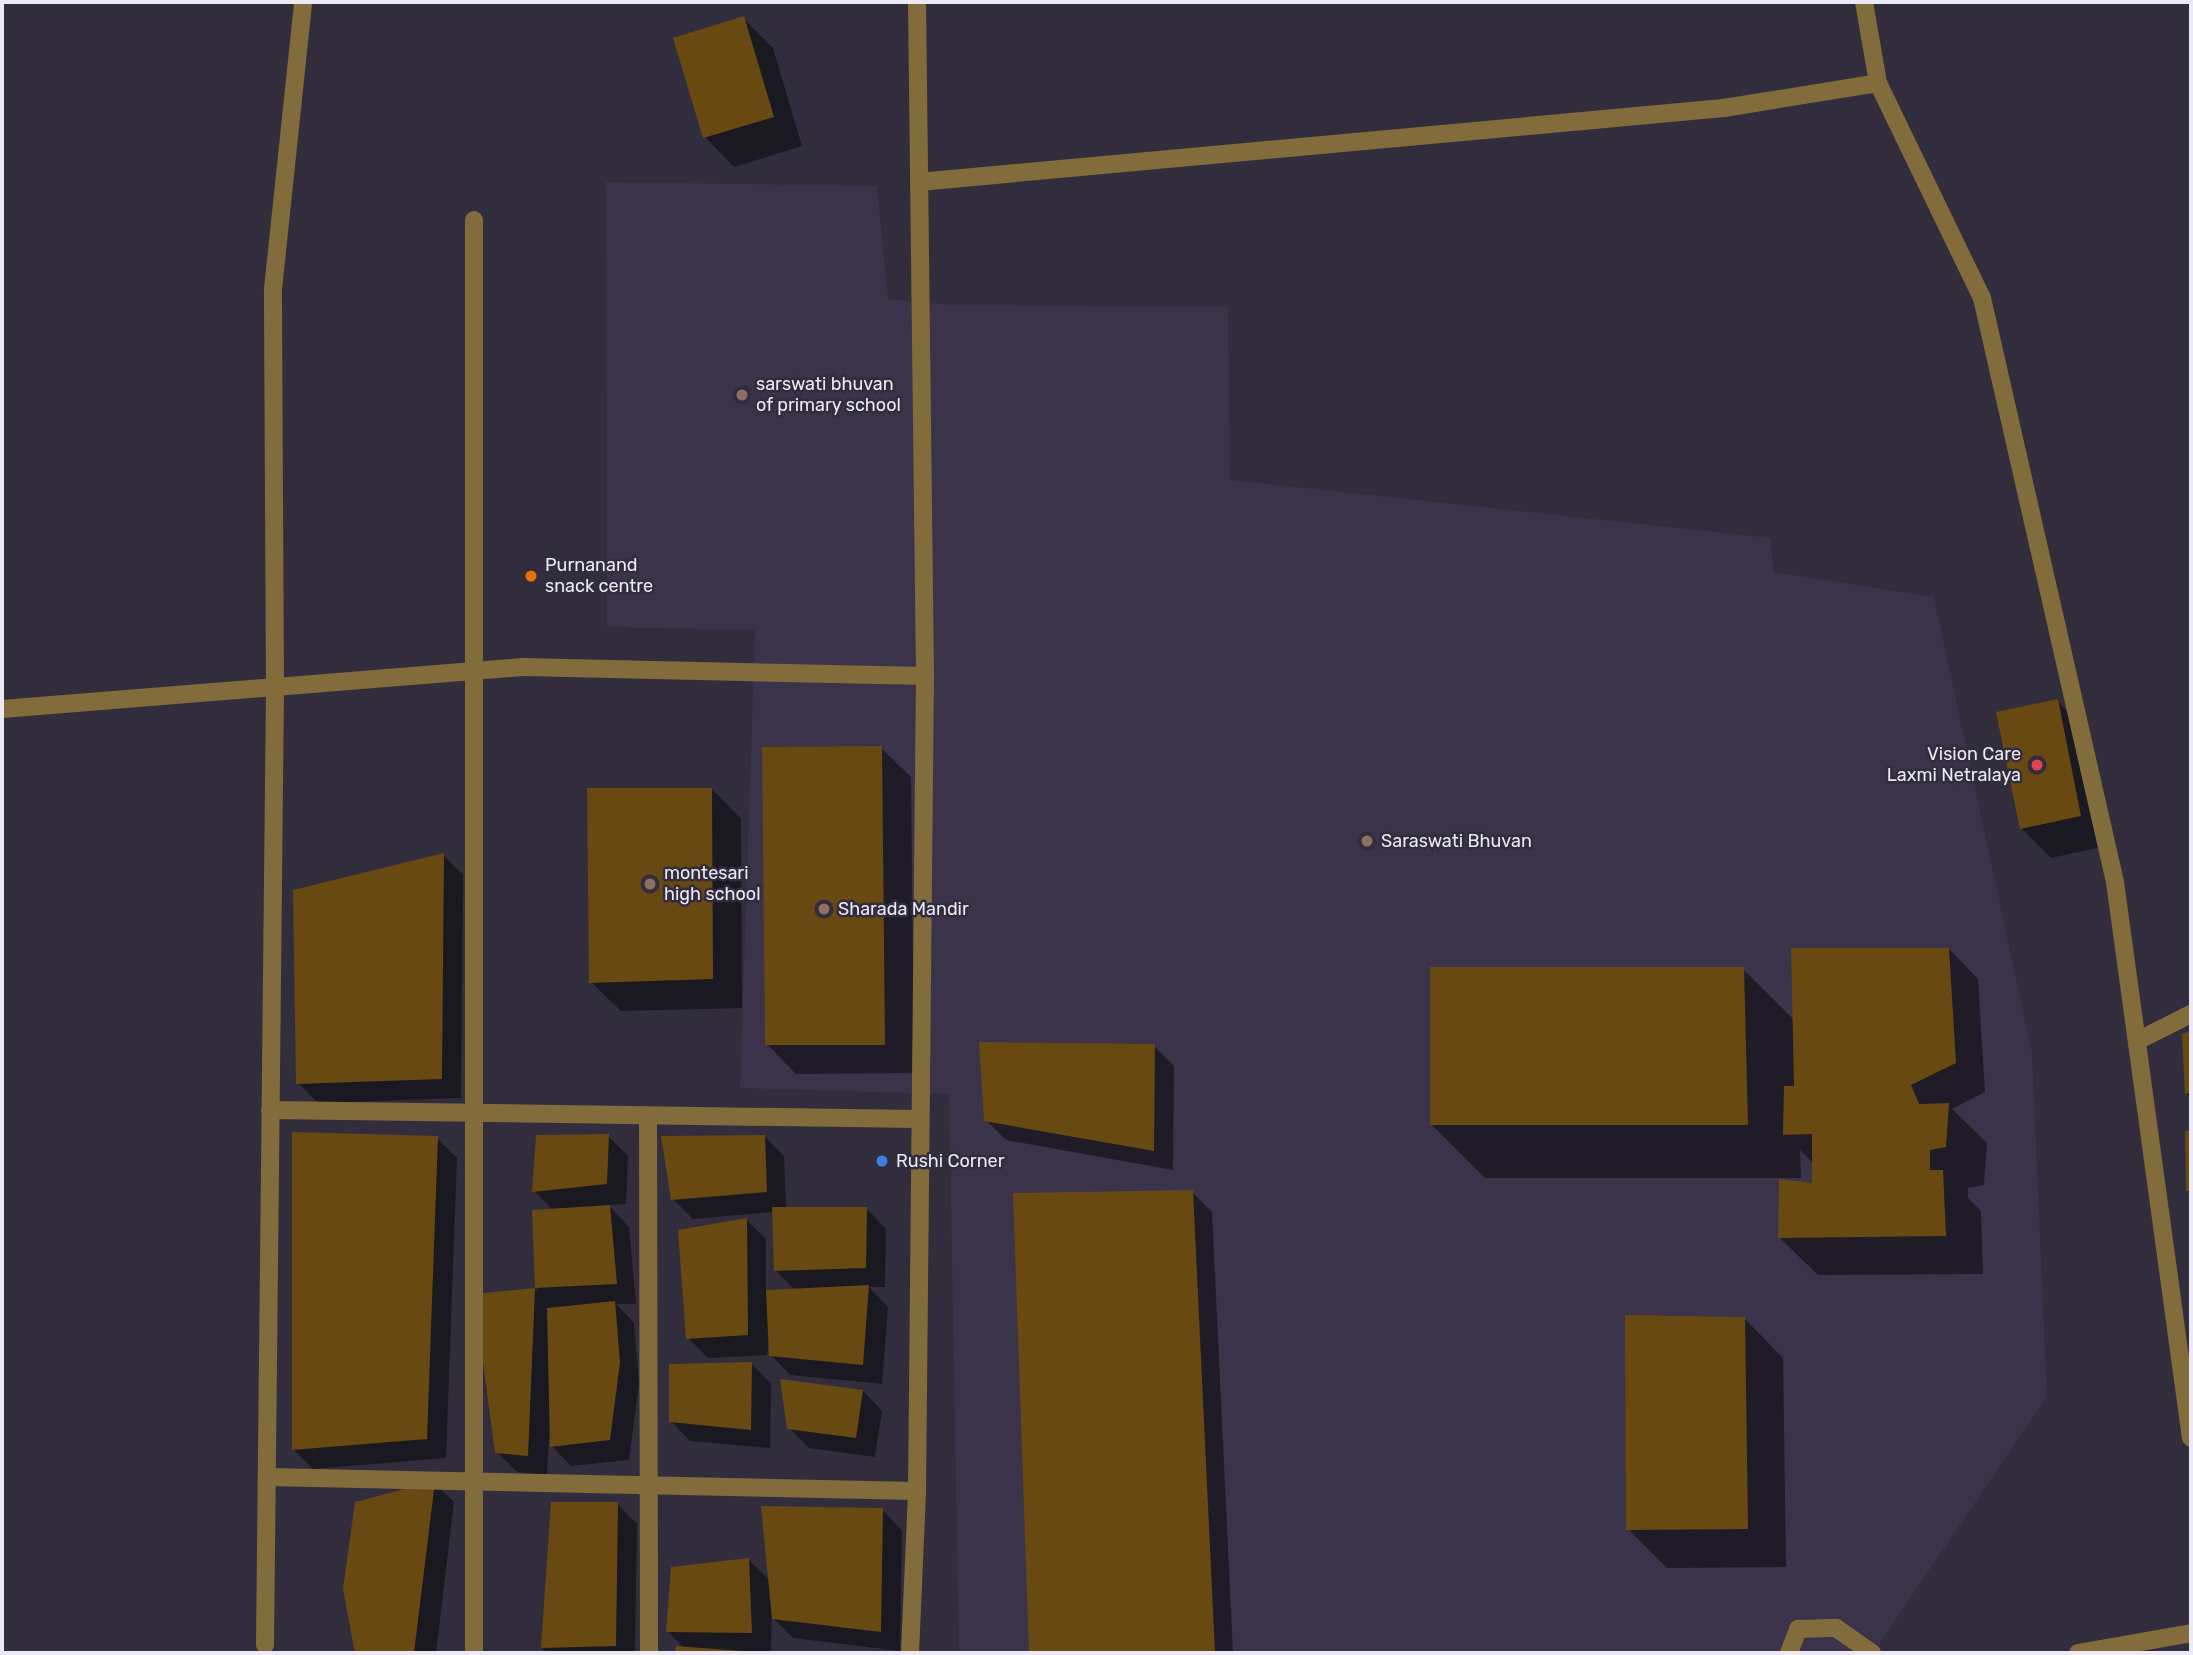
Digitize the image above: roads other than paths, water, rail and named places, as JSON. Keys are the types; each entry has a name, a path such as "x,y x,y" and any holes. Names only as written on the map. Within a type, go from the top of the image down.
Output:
{"street":[{"path":"265,1645 275,687 273,289 303,2"},
{"path":"910,1653 917,1491 918,1119 925,676 917,2"},
{"path":"1864,2 1878,83 1983,298 2115,883 2191,1438"},
{"path":"919,182 1724,108 1878,83"},
{"path":"474,220 474,1653"},
{"path":"2,709 523,667 925,676"},
{"path":"2137,1041 2191,1014"},
{"path":"270,1110 474,1115 918,1119"},
{"path":"648,1117 649,1653"},
{"path":"267,1477 917,1491"},
{"path":"1789,1653 1798,1629 1836,1628 1872,1653"},
{"path":"2078,1653 2191,1633"}],"place":[{"name":"sarswati bhuvan of primary school","path":"742,395"},
{"name":"Purnanand snack centre","path":"531,576"},
{"name":"Vision Care Laxmi Netralaya","path":"2037,765"},
{"name":"Saraswati Bhuvan","path":"1367,841"},
{"name":"montesari high school","path":"650,884"},
{"name":"Sharada Mandir","path":"824,909"},
{"name":"Rushi Corner","path":"882,1161"}]}
